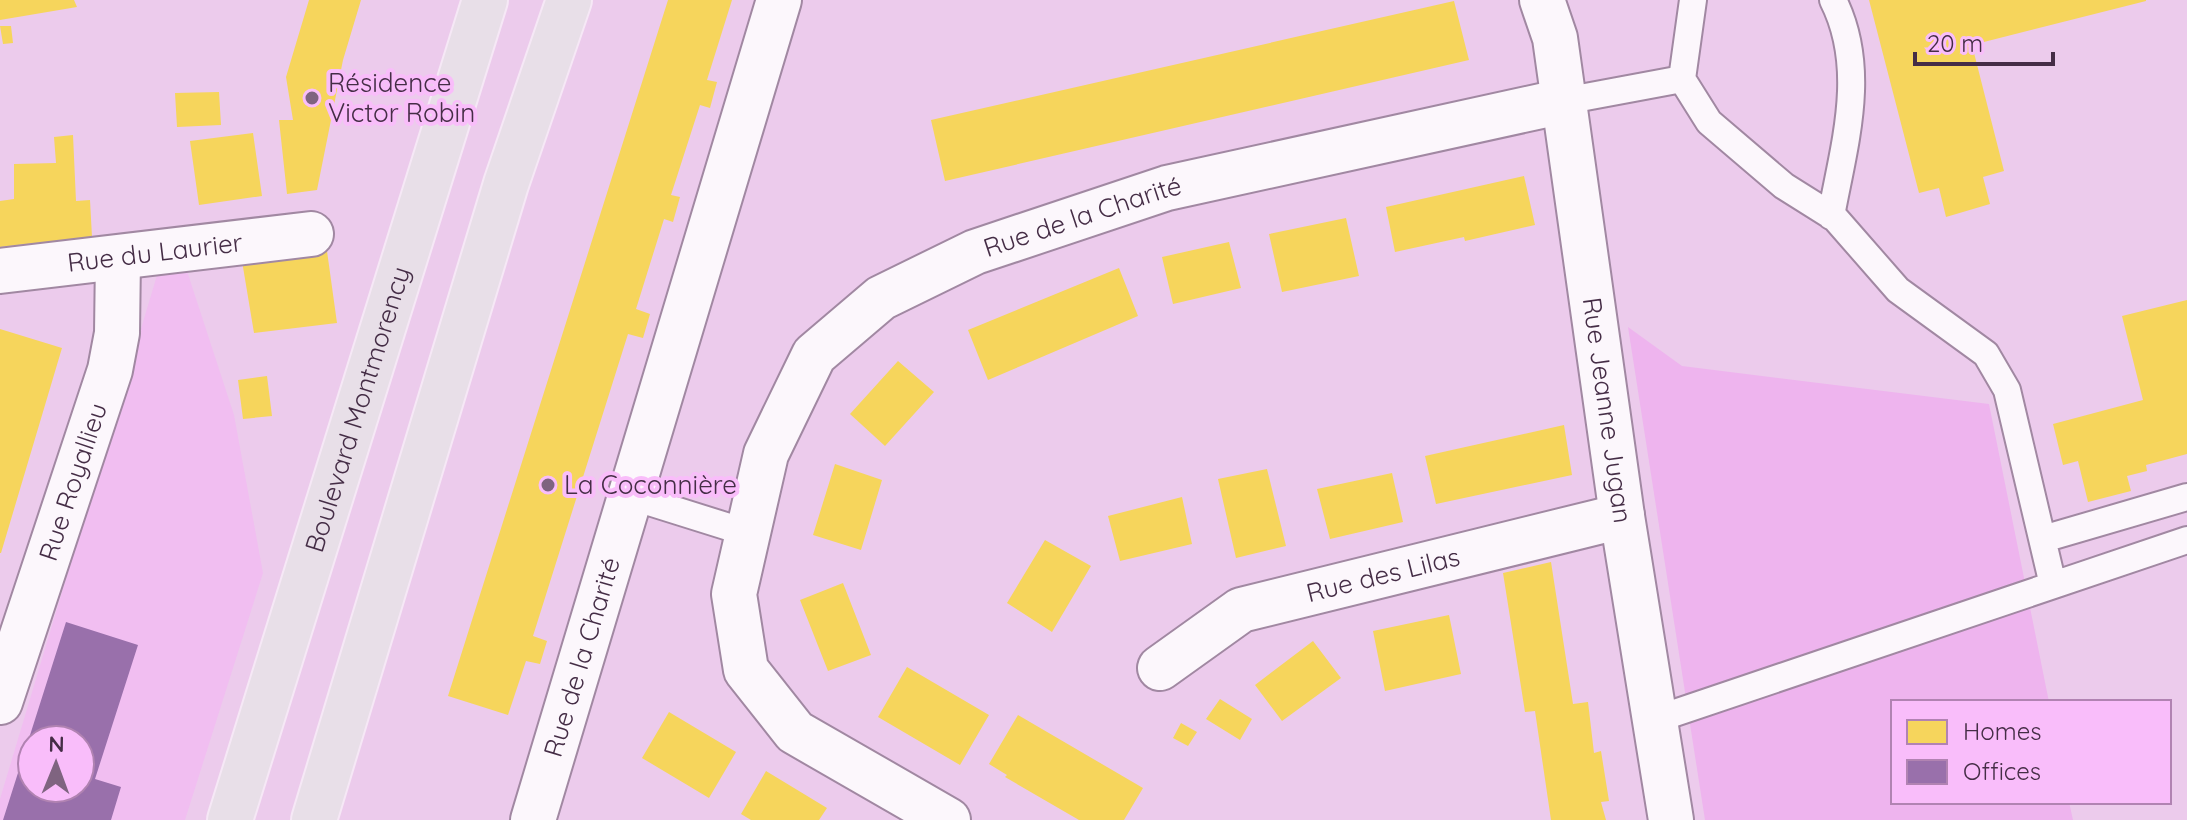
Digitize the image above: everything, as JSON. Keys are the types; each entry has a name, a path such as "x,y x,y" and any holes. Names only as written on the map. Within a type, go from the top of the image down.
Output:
{"main road":[{"name":"Boulevard Montmorency","path":"230,820 485,0"},
{"path":"314,820 506,184 569,0"}],"street":[{"name":"Rue de la Charité","path":"533,820 779,0"},
{"name":"Rue Jeanne Jugan","path":"1542,0 1555,38 1622,516 1671,820"},
{"name":"Rue de la Charité","path":"948,820 795,732 746,670 734,594 766,454 814,355 881,298 975,252 1167,188 1564,101"},
{"name":"Rue du Laurier","path":"0,271 311,234"},
{"name":"Rue Royallieu","path":"0,702 110,370 118,321 118,258"},
{"name":"Rue des Lilas","path":"1160,668 1241,610 1622,516"}],"lane":[{"path":"1693,0 1682,79 1709,122 1784,186 1831,216 1898,290 1986,354 2007,390 2053,585"},
{"path":"1831,216 1850,112 1852,66 1844,21 1833,0"},
{"path":"1564,101 1682,79"},
{"path":"630,496 748,533"},
{"path":"2043,539 2187,497"},
{"path":"1654,720 2176,544 2155,507"}],"shaded area":[{"path":"186,268 234,415 263,573 185,820 0,820 0,799 16,746 16,804 96,804 96,724 22,724 158,272"},
{"path":"1628,327 1682,366 1989,404 2049,700 1891,700 1891,804 2069,804 2073,820 1705,820"}],"building: Homes":[{"path":"0,0 74,0 77,7 0,20"},
{"name":"Résidence Victor Robin","path":"309,0 361,0 343,60 317,190 287,194 279,120 293,120 286,77"},
{"name":"La Coconnière","path":"668,0 732,0 707,80 717,82 710,108 700,105 671,195 680,197 673,222 664,219 636,309 650,314 643,338 628,334 533,636 547,641 540,664 526,661 508,715 448,696"},
{"path":"1869,0 2146,1 1972,45 2004,171 1983,177 1990,204 1946,217 1939,188 1919,193"},
{"path":"1454,1 1469,60 945,181 931,120"},
{"path":"0,26 11,26 13,43 3,44"},
{"path":"219,92 221,125 177,127 175,93"},
{"path":"253,133 262,196 199,205 190,141"},
{"path":"73,135 76,201 90,200 92,237 0,247 0,201 14,199 14,164 56,163 54,137"},
{"path":"1524,176 1535,225 1465,241 1464,237 1395,252 1386,207"},
{"path":"1346,218 1359,276 1282,292 1269,234"},
{"path":"1229,242 1241,288 1173,304 1162,257"},
{"path":"327,251 337,323 254,333 242,261"},
{"path":"1119,268 1138,316 988,380 968,330"},
{"path":"2187,300 2187,454 2146,465 2147,471 2127,476 2131,491 2088,502 2078,461 2063,465 2053,424 2143,400 2122,316"},
{"path":"0,329 62,348 1,553 0,553"},
{"path":"898,361 934,392 885,446 850,414"},
{"path":"267,376 272,416 243,419 238,380"},
{"path":"1564,425 1572,475 1436,504 1425,456"},
{"path":"835,464 882,480 861,550 813,535"},
{"path":"1267,469 1286,546 1236,558 1218,479"},
{"path":"1392,473 1403,522 1330,539 1317,489"},
{"path":"1182,497 1192,544 1120,561 1108,516"},
{"path":"1045,540 1091,566 1052,632 1007,603"},
{"path":"1551,562 1573,704 1588,702 1594,753 1601,751 1609,801 1601,802 1606,820 1551,820 1535,711 1525,712 1503,573"},
{"path":"843,583 871,655 828,671 800,600"},
{"path":"1449,615 1461,674 1385,691 1373,631"},
{"path":"1313,641 1341,678 1282,721 1255,685"},
{"path":"907,667 989,715 960,765 878,717"},
{"path":"1220,699 1252,719 1240,740 1206,719"},
{"path":"669,712 736,752 709,798 642,758"},
{"path":"1018,715 1143,788 1124,820 1079,820 1005,777 1007,775 989,764"},
{"path":"1181,723 1197,732 1188,746 1173,738"},
{"path":"766,771 827,808 819,820 751,820 741,814"}],"building: Offices":[{"path":"66,622 138,645 96,776 96,724 34,724"},
{"path":"16,779 16,804 96,804 96,779 121,787 111,820 3,820"}],"place":[{"name":"Résidence Victor Robin","path":"312,98"},
{"name":"La Coconnière","path":"548,485"}]}
